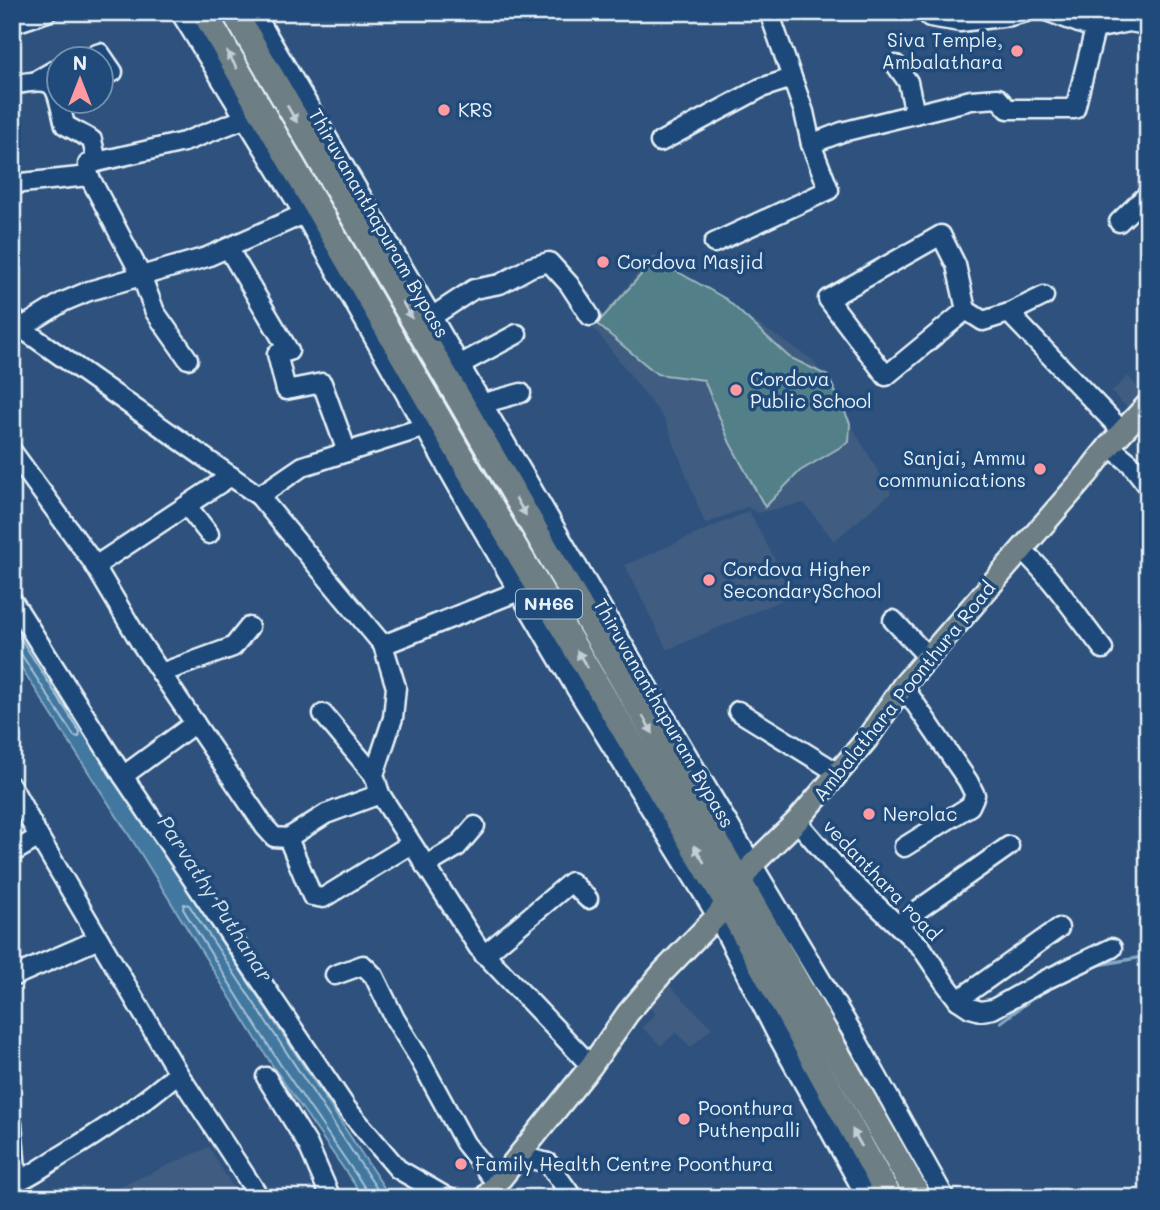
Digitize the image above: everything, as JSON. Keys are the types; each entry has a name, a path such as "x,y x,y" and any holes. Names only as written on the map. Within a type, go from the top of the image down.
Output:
{"highway":[{"name":"Thiruvananthapuram Bypass","path":"204,12 467,467 734,891 919,1198"},
{"name":"Thiruvananthapuram Bypass","path":"234,12 734,891 890,1198"}],"main road":[{"name":"Ambalathara Poonthura Road","path":"491,1191 591,1066 628,1013 797,821 866,739 903,686 1116,438 1147,406"}],"street":[{"path":"12,24 47,12"},
{"name":"Thiruvananthapuram Bypass","path":"180,12 304,214 519,591 637,789 734,891 854,1035 945,1198"},
{"name":"Thiruvananthapuram Bypass","path":"254,12 484,403 734,891 777,1035 867,1198"},
{"path":"715,243 830,190 811,144 804,112 769,12"},
{"path":"929,12 930,17 960,22 1026,12"},
{"path":"1049,12 1095,29 1129,22 1148,25"},
{"path":"811,144 842,132 992,97 998,98 1008,109 1075,109 1095,29"},
{"path":"896,65 908,82 915,114"},
{"path":"12,85 46,75"},
{"path":"660,142 761,88 792,78"},
{"path":"39,79 48,81 55,88 65,125 92,140 93,169 155,312 188,359"},
{"path":"12,184 93,169 184,142 246,118"},
{"path":"1119,222 1148,194"},
{"path":"17,321 89,291 207,257 304,214"},
{"path":"966,310 886,376 828,299 941,235 956,265 966,310 983,321 1009,313 1044,296"},
{"path":"228,248 289,351 276,354 286,390 322,383 347,452"},
{"path":"433,316 474,289 500,284 531,267 549,262 569,284 590,316"},
{"path":"1009,313 1116,438 1130,463 1148,486"},
{"path":"17,321 259,495 383,645 396,687 393,718 374,775"},
{"path":"461,364 517,334"},
{"path":"484,403 521,393"},
{"path":"259,495 303,466 425,427"},
{"path":"12,451 95,566 161,673 274,837 288,838 326,814 380,794"},
{"path":"95,566 230,476"},
{"path":"187,506 209,534"},
{"path":"1021,549 1045,572 1058,593 1103,649"},
{"path":"383,645 519,591"},
{"path":"12,600 123,776 347,1109 398,1169 448,1198"},
{"path":"894,620 928,657"},
{"path":"161,673 233,647 249,627"},
{"path":"903,686 968,780 975,795 970,806 904,847"},
{"path":"738,711 838,773"},
{"path":"323,714 374,775 380,794 484,955 591,1066"},
{"path":"123,776 195,723"},
{"path":"12,788 178,1073 260,1198"},
{"name":"vedanthara road","path":"797,821 840,871 921,947 958,1000"},
{"path":"425,866 457,847 475,826"},
{"path":"12,853 39,837"},
{"path":"288,838 312,896 323,898 411,844"},
{"path":"898,924 1009,846"},
{"path":"484,955 571,882 588,899"},
{"path":"1059,928 958,1000 981,1011 993,1009 1112,948"},
{"path":"12,977 99,939"},
{"path":"335,975 363,965 374,976 395,1019 491,1191"},
{"path":"12,1124 15,1183 34,1175 97,1134 147,1099 178,1073"},
{"path":"266,1077 308,1145 331,1198"},
{"path":"521,1152 552,1166 573,1198"}],"shaded area":[{"name":"Cordova Public School","path":"653,255 813,360 891,493 834,541 804,503 758,513 747,507 705,524 665,420 593,327"},
{"path":"1128,376 1147,399 1133,413 1111,392"},
{"name":"Cordova Higher SecondarySchool","path":"749,511 794,595 667,650 625,565"},
{"path":"663,979 712,1028 691,1047 676,1032 661,1046 642,1027 656,1014 642,999"},
{"path":"209,1147 239,1198 95,1198"}],"green space":[{"name":"Cordova Public School","path":"655,259 726,299 789,357 828,376 850,423 849,442 800,471 765,507 730,443 704,380 657,374 597,324"}],"water":[{"path":"12,612 182,882 391,1198 364,1198 274,1068 12,653"}],"waterway":[{"path":"1001,1022 1038,994 1098,965 1148,956"}],"place":[{"name":"Siva Temple, Ambalathara","path":"1017,51"},
{"name":"KRS","path":"444,110"},
{"name":"Cordova Masjid","path":"603,262"},
{"name":"Cordova Public School","path":"736,390"},
{"name":"Sanjai, Ammu communications","path":"1040,469"},
{"name":"Cordova Higher SecondarySchool","path":"709,580"},
{"name":"Nerolac","path":"869,814"},
{"name":"Poonthura Puthenpalli","path":"684,1119"},
{"name":"Family Health Centre Poonthura","path":"461,1164"}],"water label":[{"name":"Parvathy Puthanar","path":"215,899"}]}
